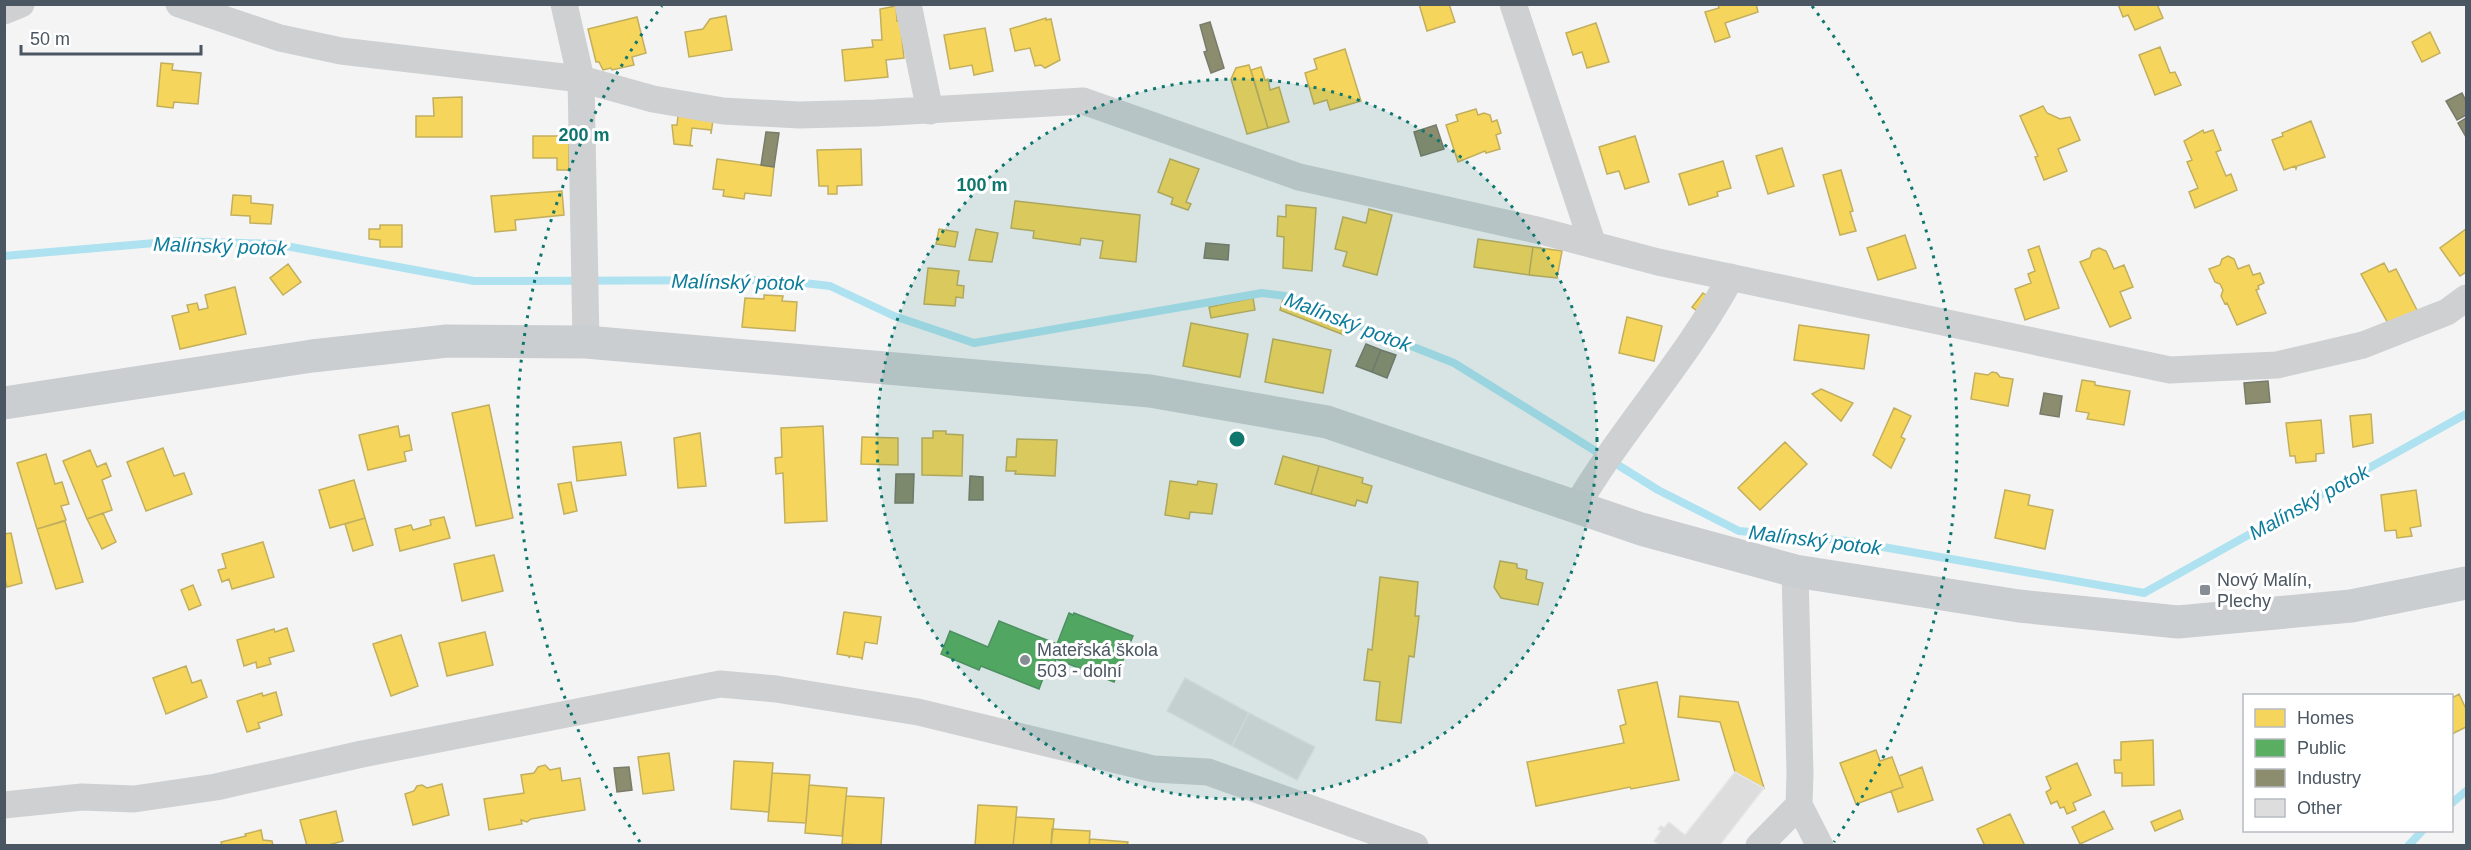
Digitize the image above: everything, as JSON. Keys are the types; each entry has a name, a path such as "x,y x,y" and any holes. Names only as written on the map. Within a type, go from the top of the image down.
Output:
{"main road":[{"path":"4,403 312,356 447,341 586,342 1150,391 1327,422 1641,529 1795,571 2019,606 2178,621 2351,606 2466,583"}],"street":[{"path":"4,11 21,4"},
{"path":"179,4 280,38 341,51 581,79 653,99 723,111 799,115 930,111 1083,101 1299,177 1658,262 2170,370 2277,365 2363,345 2447,312 2466,298"},
{"path":"564,4 581,79 586,342"},
{"path":"908,4 930,111"},
{"path":"1513,4 1593,245"},
{"path":"1576,507 1604,462 1698,333 1731,277"},
{"path":"1795,571 1800,774 1798,805 1820,846"},
{"path":"4,805 82,797 134,799 216,787 362,754 720,684 776,689 918,712 1154,769 1208,772 1415,846"},
{"path":"1759,846 1798,805"}],"building: Homes":[{"path":"1419,4 1449,4 1455,22 1427,31"},
{"path":"1718,4 1756,4 1758,12 1725,23 1730,37 1715,42 1705,12 1719,8"},
{"path":"2118,4 2157,4 2163,18 2135,30 2128,15 2123,17"},
{"path":"896,6 897,21 900,20 904,58 886,60 888,77 845,81 842,50 873,47 872,40 882,40 880,9"},
{"path":"726,16 732,50 689,57 685,32 703,29 710,19"},
{"path":"637,17 646,53 632,57 634,65 603,70 599,62 596,62 588,29"},
{"path":"1046,18 1046,20 1051,19 1060,60 1045,68 1041,65 1035,66 1030,48 1015,51 1010,29"},
{"path":"1596,23 1609,62 1587,68 1582,52 1573,55 1566,33"},
{"path":"985,28 993,71 974,75 972,65 950,69 944,35"},
{"path":"2430,32 2440,53 2422,62 2412,42"},
{"path":"2160,47 2170,73 2175,72 2181,85 2155,95 2139,55"},
{"path":"1345,49 1361,101 1330,110 1327,100 1314,104 1305,73 1317,69 1314,59"},
{"path":"161,63 173,64 172,70 201,73 198,104 174,102 173,108 157,106"},
{"path":"1249,65 1268,128 1247,134 1231,79 1236,68"},
{"path":"1261,67 1265,80 1268,79 1270,90 1279,87 1289,122 1268,128 1251,70"},
{"path":"462,97 462,137 416,137 416,116 434,116 433,98"},
{"path":"2043,106 2047,113 2060,119 2070,117 2080,140 2058,149 2067,171 2044,180 2035,157 2038,156 2020,116"},
{"path":"1476,109 1478,115 1484,113 1490,115 1492,122 1497,120 1501,133 1496,135 1500,149 1486,153 1485,151 1458,162 1446,125 1458,121 1456,115"},
{"path":"678,116 713,120 711,134 711,130 692,128 690,145 693,146 674,144 672,125 677,125"},
{"path":"2311,121 2325,157 2297,166 2296,169 2295,166 2284,170 2272,140 2283,136 2282,133"},
{"path":"2203,130 2204,133 2213,130 2221,150 2216,152 2226,176 2231,174 2237,190 2195,208 2189,192 2198,188 2187,162 2192,160 2184,141"},
{"path":"533,136 569,136 569,170 557,170 557,158 533,158"},
{"path":"1635,136 1649,182 1625,189 1619,171 1607,174 1599,147"},
{"path":"1782,148 1794,186 1768,194 1756,156"},
{"path":"861,149 862,185 837,186 837,194 828,194 828,186 819,186 817,150"},
{"path":"717,159 774,167 771,196 745,193 744,199 723,196 724,190 713,189"},
{"path":"1170,159 1199,169 1186,202 1191,204 1188,210 1171,204 1173,198 1158,192"},
{"path":"1723,161 1731,188 1717,192 1718,196 1689,205 1679,174"},
{"path":"1841,170 1853,211 1850,212 1856,231 1840,235 1823,175"},
{"path":"562,191 564,215 515,220 516,230 495,232 491,196"},
{"path":"233,195 251,196 251,203 273,205 271,224 250,223 250,216 231,215"},
{"path":"1015,201 1140,215 1136,262 1100,258 1103,241 1081,238 1080,245 1033,238 1034,231 1011,228"},
{"path":"1286,205 1316,208 1312,271 1283,268 1284,237 1277,236 1278,216 1286,217"},
{"path":"1369,209 1392,215 1377,275 1343,266 1347,252 1335,249 1343,217 1366,223"},
{"path":"380,225 402,225 402,247 380,247 380,240 369,239 369,229 380,229"},
{"path":"939,229 958,232 955,247 936,244"},
{"path":"976,229 998,233 992,262 969,260"},
{"path":"2466,229 2466,272 2460,276 2440,248"},
{"path":"1905,235 1916,268 1878,280 1867,248"},
{"path":"1478,239 1533,247 1529,275 1474,267"},
{"path":"2039,246 2059,308 2025,320 2015,289 2031,283 2028,274 2035,271 2028,250"},
{"path":"1533,247 1562,251 1557,278 1529,275"},
{"path":"2099,248 2106,251 2114,269 2124,265 2133,287 2120,292 2131,318 2110,327 2080,262 2090,258 2092,251"},
{"path":"2228,256 2234,259 2238,269 2249,265 2253,275 2260,273 2264,283 2256,290 2266,313 2237,325 2227,303 2225,304 2221,296 2223,290 2220,284 2215,282 2209,269 2220,265 2222,259"},
{"path":"2384,263 2389,272 2396,269 2419,314 2389,325 2361,274"},
{"path":"288,264 301,282 283,295 270,278"},
{"path":"928,268 959,271 957,285 964,286 963,298 956,297 955,306 924,304"},
{"path":"235,287 246,334 180,349 172,316 189,312 187,305 197,303 199,310 208,308 205,295"},
{"path":"1703,293 1712,299 1701,314 1692,307"},
{"path":"764,295 783,296 782,301 797,302 795,331 742,327 745,298 764,299"},
{"path":"1253,298 1255,310 1211,318 1209,307"},
{"path":"1283,299 1347,325 1344,335 1280,310"},
{"path":"1627,317 1662,326 1654,361 1619,353"},
{"path":"1191,323 1248,334 1240,377 1183,366"},
{"path":"1799,325 1869,335 1864,369 1794,360"},
{"path":"1273,339 1331,350 1323,393 1265,382"},
{"path":"1992,372 1997,373 2000,377 2013,379 2008,406 1971,399 1975,373 1988,375"},
{"path":"2082,380 2095,382 2095,385 2130,391 2124,425 2087,419 2089,413 2076,411"},
{"path":"1821,389 1853,403 1841,421 1812,394"},
{"path":"489,405 513,518 476,526 452,413"},
{"path":"1894,408 1911,416 1901,437 1905,439 1891,468 1873,455"},
{"path":"2371,414 2373,443 2353,447 2350,416"},
{"path":"2321,420 2324,453 2316,454 2316,461 2296,463 2295,456 2290,456 2286,423"},
{"path":"398,426 400,437 409,435 412,450 404,452 406,461 368,470 359,435"},
{"path":"823,426 827,521 785,523 783,473 776,474 775,458 782,457 781,428"},
{"path":"933,431 963,435 962,476 922,475 922,438 933,438"},
{"path":"700,433 706,486 678,488 674,438"},
{"path":"862,437 898,438 898,465 861,464"},
{"path":"1017,439 1057,440 1055,476 1015,474 1016,471 1006,471 1007,457 1016,457"},
{"path":"621,442 626,475 577,481 573,447"},
{"path":"1785,442 1807,464 1760,510 1738,488"},
{"path":"163,448 174,476 184,473 192,494 146,511 127,462"},
{"path":"90,450 97,467 106,463 111,476 102,480 112,510 87,519 63,461"},
{"path":"46,454 55,484 62,482 69,504 61,506 66,520 37,529 17,463"},
{"path":"1283,456 1319,466 1311,494 1275,484"},
{"path":"1319,466 1363,478 1362,483 1372,486 1367,503 1357,500 1355,506 1311,494"},
{"path":"354,480 365,518 330,528 319,490"},
{"path":"1170,481 1197,485 1198,481 1217,484 1212,514 1190,512 1189,519 1165,515"},
{"path":"571,482 577,511 564,514 558,484"},
{"path":"2005,490 2030,495 2028,505 2053,510 2045,549 1995,538"},
{"path":"2416,490 2421,526 2410,528 2412,536 2397,538 2396,530 2385,531 2381,495"},
{"path":"103,513 116,542 102,549 87,519"},
{"path":"444,517 450,538 400,551 395,529 411,525 413,530 431,525 430,520"},
{"path":"365,518 373,545 353,551 345,524"},
{"path":"65,521 83,582 56,589 37,529"},
{"path":"11,533 22,583 7,587 4,576 4,534"},
{"path":"263,542 274,577 232,589 229,579 222,582 218,570 226,568 222,554"},
{"path":"494,555 503,591 462,601 454,564"},
{"path":"1500,561 1517,564 1517,568 1527,570 1526,579 1543,583 1538,605 1501,598 1494,587"},
{"path":"1380,577 1418,582 1415,616 1419,616 1414,657 1409,656 1401,723 1376,720 1380,682 1364,680 1368,649 1372,650"},
{"path":"193,585 201,605 189,610 181,590"},
{"path":"844,612 881,617 877,644 865,642 862,660 862,658 850,656 849,658 849,656 837,654"},
{"path":"287,628 294,651 269,658 271,664 257,668 256,662 244,666 237,640 274,629 275,632"},
{"path":"485,632 493,665 447,676 439,643"},
{"path":"401,635 418,686 391,696 373,644"},
{"path":"186,666 192,683 201,680 207,697 166,714 153,678"},
{"path":"1657,682 1679,780 1631,789 1630,787 1536,806 1527,762 1624,743 1620,726 1626,724 1618,690"},
{"path":"276,692 282,715 258,723 260,728 247,732 237,701 262,693 263,696"},
{"path":"2459,694 2466,709 2466,727 2453,734 2453,697"},
{"path":"1680,696 1738,702 1764,788 1735,772 1720,722 1678,717"},
{"path":"2153,740 2154,785 2122,786 2122,773 2115,773 2114,760 2121,760 2121,742"},
{"path":"1876,750 1880,761 1892,757 1903,787 1856,804 1840,763"},
{"path":"669,753 674,790 643,794 638,757"},
{"path":"734,761 773,763 769,812 731,809"},
{"path":"2077,763 2091,795 2073,803 2076,810 2067,814 2064,807 2060,808 2057,801 2051,804 2046,792 2051,789 2046,777"},
{"path":"545,765 550,770 560,768 562,781 580,778 585,810 531,819 527,822 521,820 522,824 489,830 484,799 524,793 521,775 534,773 538,767"},
{"path":"1922,767 1933,800 1898,812 1891,791 1903,787 1899,776"},
{"path":"772,773 810,775 806,823 768,821"},
{"path":"442,784 449,815 413,825 405,794 414,791 417,786 422,785 427,788"},
{"path":"809,785 847,788 842,836 805,833"},
{"path":"846,796 884,798 881,846 842,844"},
{"path":"978,805 1017,807 1013,846 975,846"},
{"path":"2180,810 2183,819 2155,831 2151,822"},
{"path":"336,811 343,841 325,846 307,846 300,820"},
{"path":"2104,811 2113,829 2080,844 2072,827"},
{"path":"2010,814 2025,846 1985,846 1977,829"},
{"path":"1016,817 1054,819 1051,846 1013,846"},
{"path":"1052,829 1090,831 1089,846 1051,846"},
{"path":"261,830 263,840 272,841 273,846 222,846 221,842"},
{"path":"1090,839 1128,842 1127,846 1089,846"}],"building: Public":[{"path":"1069,613 1133,636 1114,682 1056,659 1053,667 1048,665 1039,689 981,666 979,670 941,654 950,631 988,647 999,621 1057,644"}],"building: Industry":[{"path":"1210,22 1224,68 1211,73 1204,52 1207,51 1200,25"},
{"path":"2462,93 2466,101 2466,115 2457,120 2446,101"},
{"path":"2466,118 2466,137 2458,123"},
{"path":"1436,125 1444,149 1421,156 1414,132"},
{"path":"766,132 779,133 774,167 761,165"},
{"path":"1206,243 1229,245 1228,260 1204,258"},
{"path":"1366,344 1381,350 1372,372 1356,366"},
{"path":"1381,350 1396,355 1387,378 1372,372"},
{"path":"2268,381 2270,402 2246,404 2244,383"},
{"path":"2044,393 2062,396 2059,417 2040,414"},
{"path":"896,474 914,474 913,503 895,503"},
{"path":"970,476 983,477 983,500 969,500"},
{"path":"629,767 632,790 617,792 614,768"}],"building: Other":[{"path":"1185,678 1249,713 1232,746 1167,711"},
{"path":"1249,713 1315,747 1297,780 1232,746"},
{"path":"1735,772 1764,788 1719,846 1661,846 1654,841 1661,831 1658,829 1661,826 1664,828 1669,822 1685,835"}],"waterway":[{"name":"Malínský potok","path":"4,256 178,241 275,244 474,281 778,280 830,286 894,316 974,343 1262,293 1285,296 1454,363 1658,490 1739,531 1849,541 2144,593 2466,414"},
{"path":"2453,802 2466,791"},
{"path":"2408,846 2421,832"}],"place":[{"name":"Nový Malín, Plechy","path":"2205,590"},
{"name":"Mateřská škola 503 - dolní","path":"1025,660"}]}
